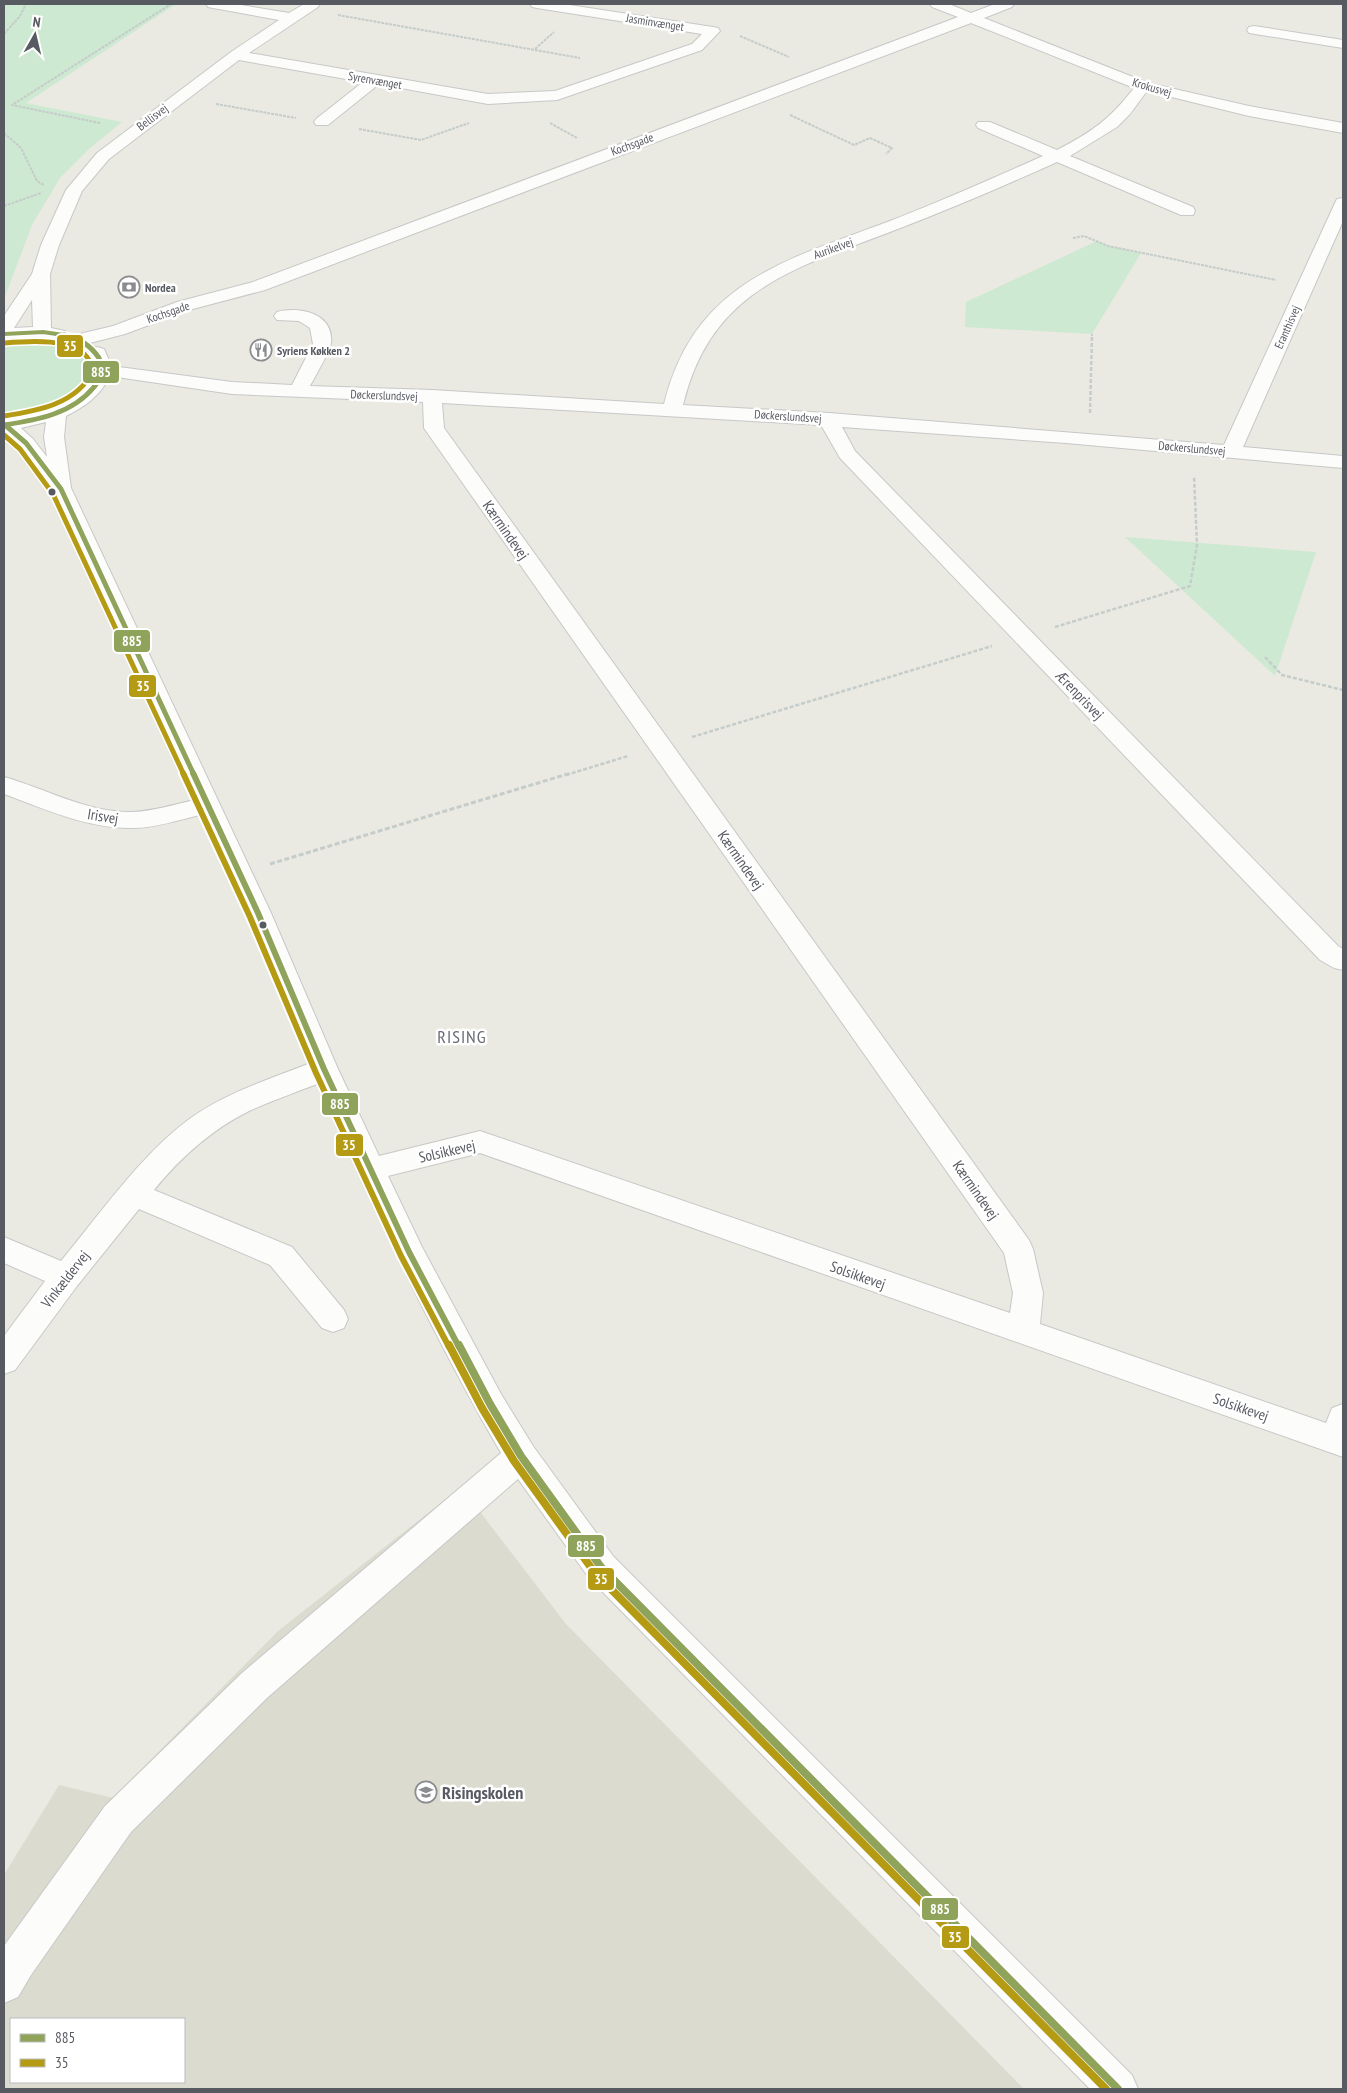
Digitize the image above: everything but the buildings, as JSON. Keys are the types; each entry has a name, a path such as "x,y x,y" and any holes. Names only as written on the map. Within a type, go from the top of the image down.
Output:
{"street":[{"path":"213,4 303,10"},
{"name":"Jasminvænget","path":"537,4 713,31"},
{"name":"Krokusvej","path":"937,4 1143,86 1249,111 1343,128"},
{"name":"Kochsgade","path":"78,340 118,330 184,306 258,286 606,153 1007,4"},
{"name":"Bellisvej","path":"4,329 41,274 50,245 74,190 103,156 236,55 303,10"},
{"path":"1254,30 1343,44"},
{"name":"Syrenvænget","path":"236,55 488,100 513,99 557,95 697,47 713,31"},
{"path":"322,122 375,80"},
{"name":"Aurikelvej","path":"672,409 680,376 693,346 716,316 744,292 774,273 808,257 921,215 1056,157 1096,135 1114,122 1143,86"},
{"path":"984,125 1187,211"},
{"name":"Eranthisvej","path":"1231,451 1343,203"},
{"name":"Bellisvej","path":"41,274 42,332"},
{"name":"Kochsgade","path":"101,363 134,340 228,303 258,286"},
{"path":"283,316 303,316 320,325 322,344 298,391"},
{"path":"4,334 42,332 78,340 92,347 101,363 99,381 92,391 82,399 58,412 32,421 4,425"},
{"name":"Døckerslundsvej","path":"101,363 138,377 204,383 232,388 432,396 829,419 1231,451 1343,462"},
{"name":"Døckerslundsvej","path":"92,391 201,392 232,388"},
{"name":"Kærmindevej","path":"432,396 434,428 1018,1249 1028,1293 1023,1332"},
{"path":"58,412 54,437 61,489"},
{"name":"Ærenprisvej","path":"829,419 834,433 847,454 1329,953 1343,961"},
{"path":"4,425 26,443 61,489 239,874 324,1068 409,1252 490,1404 521,1456 601,1567 1118,2089"},
{"name":"Irisvej","path":"4,785 87,814 110,819 135,820 206,806"},
{"name":"Vinkældervej","path":"4,1360 66,1276 160,1162 198,1128 238,1104 324,1068"},
{"name":"Solsikkevej","path":"371,1169 480,1142 1023,1332 1342,1434"},
{"path":"133,1194 281,1256 332,1319"},
{"path":"4,1249 66,1276"},
{"path":"4,1983 17,1961 118,1819 255,1685 521,1456"}],"path":[{"path":"4,34 20,16 26,4"},
{"path":"135,130 12,105 171,4"},
{"path":"303,10 635,68"},
{"path":"713,31 730,31 824,73"},
{"path":"755,98 854,144 870,138 892,148 886,154"},
{"path":"513,99 522,109 606,153"},
{"path":"4,133 16,140 27,156 37,181 52,189"},
{"path":"4,206 52,189 74,190"},
{"path":"1073,238 1084,236 1108,246 1306,286"},
{"path":"1089,440 1092,334"},
{"path":"239,874 1190,586 1197,545 1192,448"},
{"path":"1265,657 1282,675 1343,690"}],"shaded area":[{"name":"Risingskolen","path":"461,1487 566,1624 1024,2089 4,2089 4,1875 59,1785 113,1798 278,1631"}],"green space":[{"path":"176,4 26,103 122,122 89,149 60,178 32,225 4,299 4,5"},
{"path":"1097,241 1108,246 1141,253 1092,334 965,327 966,302"},
{"path":"38,340 62,344 76,350 83,356 86,362 85,376 70,394 56,402 35,410 4,414 4,343"},
{"path":"1125,537 1316,552 1275,676"}],"transit line":[{"name":"885","path":"4,334 43,332 70,336 82,341 92,349 99,359 101,369 99,381 89,394 67,409 42,418 4,425"},
{"name":"35","path":"4,416 42,409 68,398 80,391 88,382 93,371 89,360 81,352 70,346 43,342 5,343"},
{"name":"885","path":"5,425 26,443 61,489 258,913 324,1069 409,1252 490,1404 521,1456 601,1567 1118,2089"},
{"name":"35","path":"4,435 20,449 53,494 250,917 316,1073 401,1256 482,1408 514,1461 595,1573 1106,2089"}],"place":[{"name":"Nordea","path":"129,287"},
{"name":"Syriens Køkken 2","path":"261,350"},
{"name":"Risingskolen","path":"426,1792"}],"district":[{"name":"RISING","path":"462,1036"}]}
